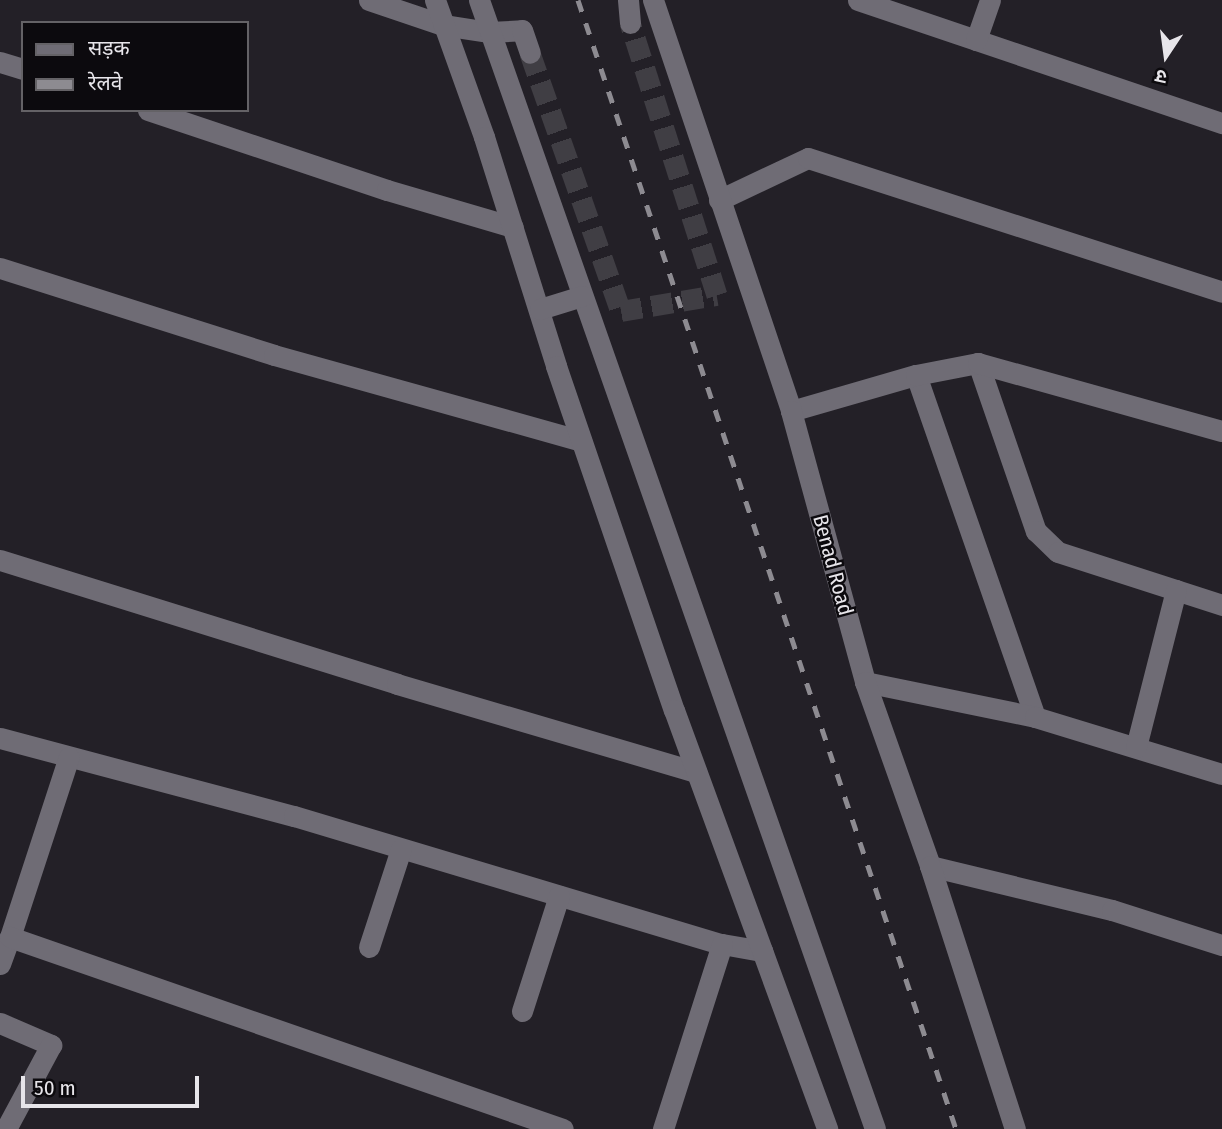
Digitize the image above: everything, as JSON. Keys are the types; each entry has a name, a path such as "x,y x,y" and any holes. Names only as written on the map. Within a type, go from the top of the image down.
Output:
{"street":[{"path":"369,0 443,25 489,32 522,30 530,53"},
{"path":"435,0 513,227 581,441 696,772 827,1129"},
{"path":"479,0 874,1129"},
{"path":"628,0 630,23"},
{"name":"Benad Road","path":"653,0 791,411 865,682 930,866 1015,1129"},
{"path":"858,0 1222,123"},
{"path":"976,40 990,0"},
{"path":"0,62 21,68"},
{"path":"154,112 387,190 513,227"},
{"path":"719,200 808,158 1222,292"},
{"path":"0,268 274,355 581,441"},
{"path":"540,309 582,296"},
{"path":"791,411 916,375 978,363 1222,431"},
{"path":"978,363 1036,531 1058,552 1222,605"},
{"path":"916,375 1035,717"},
{"path":"0,560 397,684 696,772"},
{"path":"1136,747 1176,590"},
{"path":"865,682 1035,717 1222,774"},
{"path":"0,738 294,816 722,944 762,951"},
{"path":"0,964 69,757"},
{"path":"369,947 401,849"},
{"path":"930,866 1112,910 1222,945"},
{"path":"522,1011 559,896"},
{"path":"10,937 563,1129"},
{"path":"663,1129 722,944"},
{"path":"0,1023 51,1045 8,1128"}],"tunnel":[{"path":"530,53 621,311 717,295 630,23"}],"railway":[{"path":"578,0 956,1129"}]}
